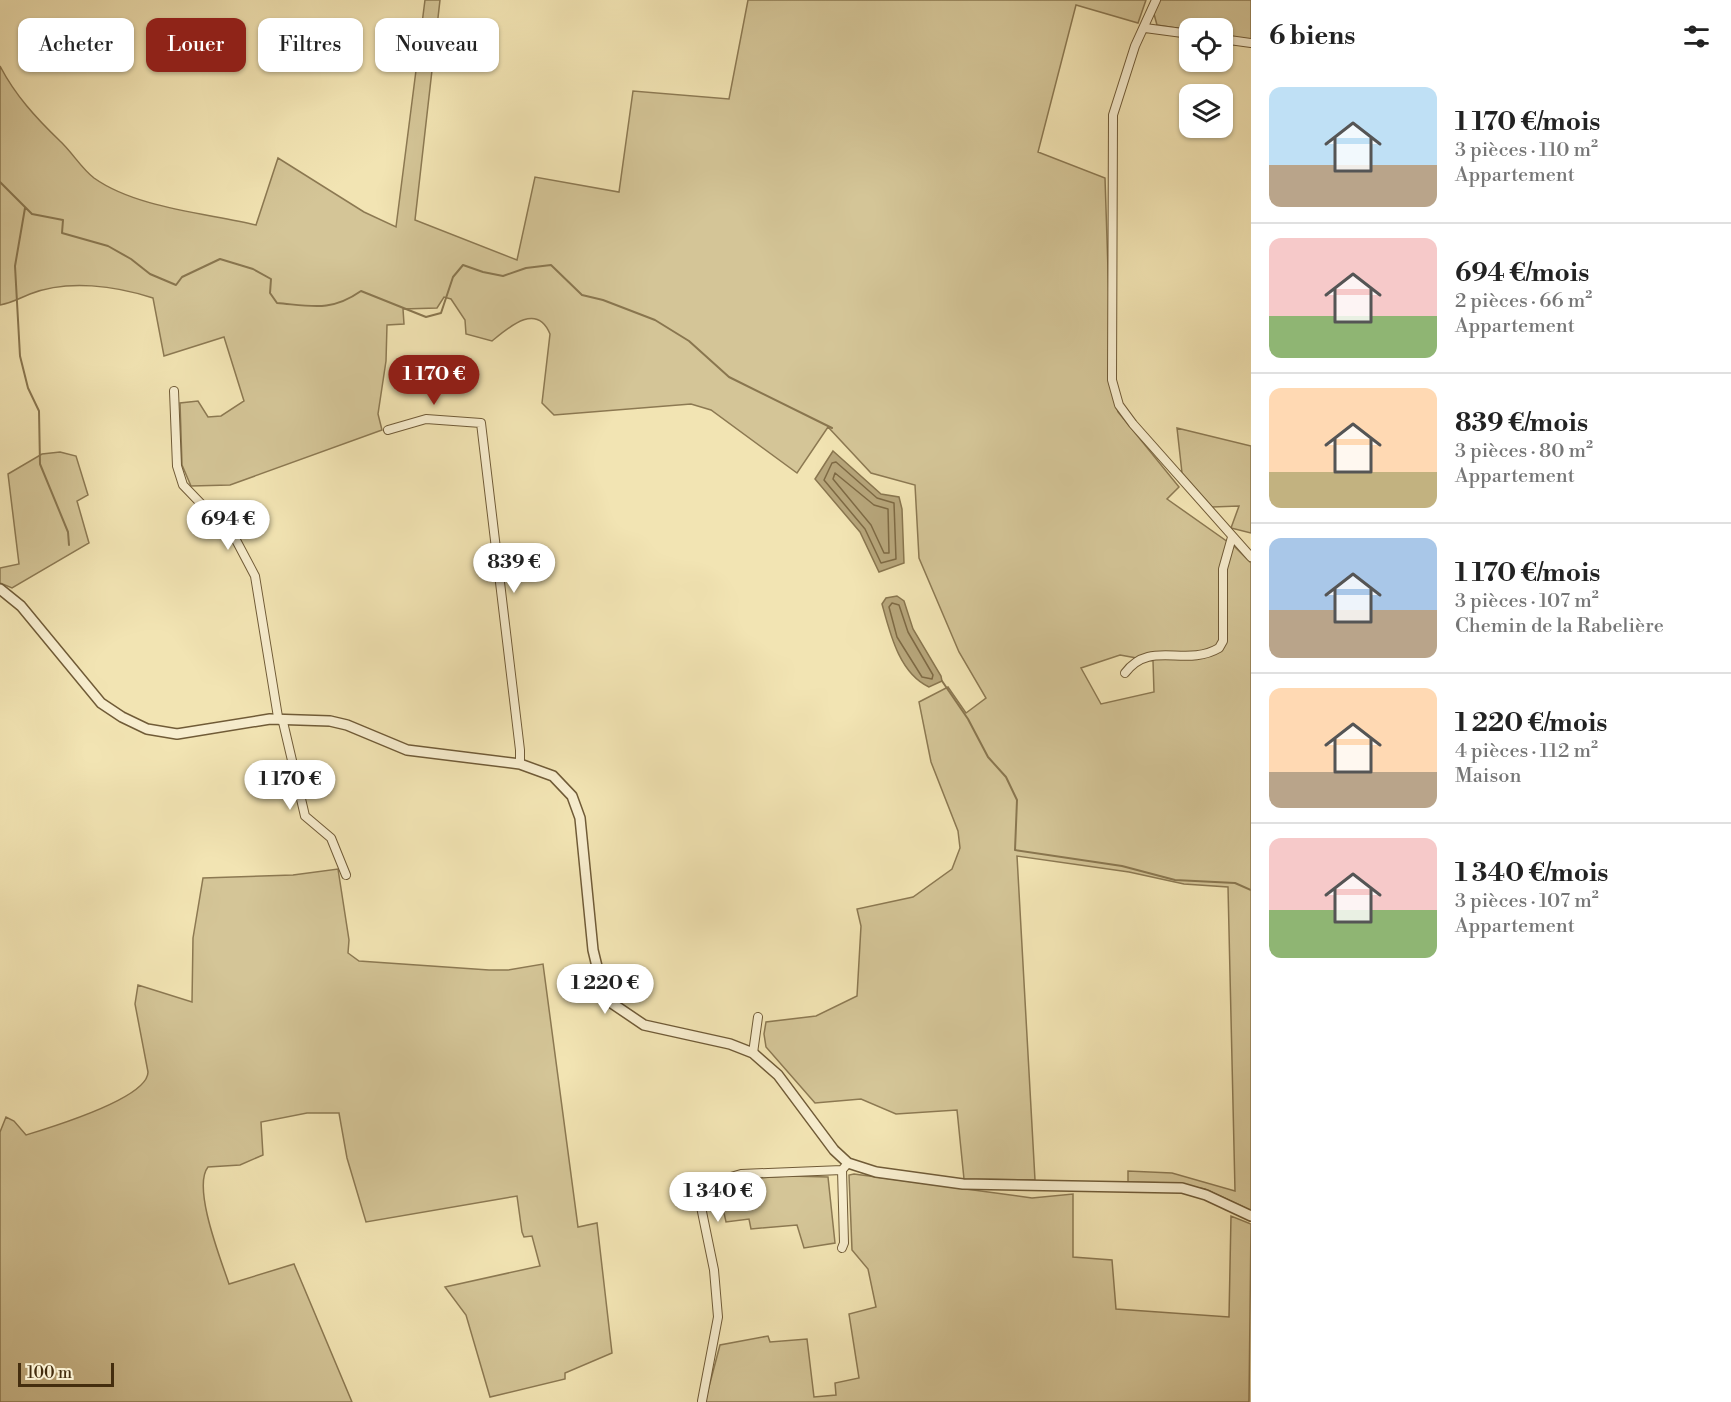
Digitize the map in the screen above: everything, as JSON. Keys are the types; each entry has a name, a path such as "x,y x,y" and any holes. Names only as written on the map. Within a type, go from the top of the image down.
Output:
{"street":[{"path":"1156,0 1135,46 1113,115 1112,380 1119,405 1133,424 1251,557"},
{"path":"1145,28 1179,33"},
{"path":"1233,41 1251,43"},
{"path":"174,391 177,466 183,485 236,540 255,576 280,719 284,722 305,816 332,838 346,875"},
{"path":"388,430 426,419 481,423 520,750 519,764"},
{"path":"1125,674 1134,662 1146,656 1196,657 1219,648 1223,641 1223,569 1232,537"},
{"path":"0,589 21,606 101,703 133,723 156,731 177,734 280,719 346,725 394,746 419,752 519,764 553,776 567,789 576,804 581,825 595,964 601,983 613,1004 644,1025 730,1044 753,1053 778,1075 845,1166 844,1243 842,1248"},
{"path":"753,1053 758,1017"},
{"path":"702,1401 718,1317 714,1270 700,1202 704,1191 714,1182 741,1174 845,1166 963,1184 1182,1188 1206,1195 1251,1216"}],"shaded area":[{"path":"425,0 440,0 438,18 423,18"},
{"path":"748,0 1146,0 1138,23 1076,5 1038,152 1105,178 1112,392 1118,412 1179,487 1167,499 1235,547 1251,563 1251,1210 1205,1189 1172,1183 1128,1182 1128,1171 1172,1173 1235,1191 1228,887 1184,884 1129,872 1017,856 1035,1180 964,1179 957,1110 896,1114 861,1099 815,1103 766,1047 764,1034 766,1022 816,1016 857,996 861,926 857,909 913,897 952,869 960,848 958,831 931,762 919,702 948,687 966,713 986,698 959,652 919,558 915,485 871,473 828,427 797,473 711,410 691,404 554,415 542,403 550,334 544,325 530,318 522,320 492,341 466,334 465,320 451,299 444,297 437,308 403,309 404,324 387,325 386,361 378,414 382,430 230,485 191,486 182,465 180,403 198,401 208,417 221,416 244,401 224,337 164,356 153,298 124,290 92,286 60,287 45,289 0,305 0,66 12,87 27,106 89,174 111,188 130,196 172,208 256,225 278,158 364,212 396,227 416,72 432,72 415,220 517,260 535,177 619,192 633,91 729,99","holes":["1120,655 1153,661 1154,692 1101,704 1081,668"]},
{"path":"1159,0 1251,0 1251,40 1233,37 1233,18 1179,18 1179,28 1157,25 1154,14"},
{"path":"1177,428 1251,446 1251,533 1231,528 1239,506 1212,507 1182,473"},
{"path":"60,452 76,456 88,495 77,501 89,543 12,588 0,583 0,568 19,564 8,474 42,454"},
{"path":"338,869 349,940 348,953 359,961 489,970 508,970 543,964 578,1227 597,1223 612,1353 565,1373 565,1379 490,1397 466,1315 445,1287 540,1266 532,1236 524,1237 522,1232 517,1196 366,1222 347,1158 339,1113 307,1113 261,1122 263,1155 240,1165 208,1167 203,1190 210,1224 229,1284 294,1264 352,1402 0,1402 0,1132 6,1117 14,1121 26,1135 96,1111 132,1092 144,1082 148,1072 135,1004 138,985 192,1002 193,938 203,878 293,875"},
{"path":"849,1175 1032,1198 1073,1194 1073,1257 1112,1260 1116,1309 1229,1317 1231,1216 1251,1224 1249,1402 705,1402 720,1345 768,1336 770,1342 807,1339 814,1397 836,1395 835,1383 859,1378 849,1314 876,1307 868,1269 852,1250"},
{"path":"789,1176 828,1177 835,1243 804,1248 797,1225 751,1229 749,1219 726,1222 718,1186 743,1179"}],"water":[{"path":"833,451 881,494 899,497 902,509 904,563 879,572 860,532 815,479"},
{"path":"897,596 904,601 913,629 941,676 942,681 929,687 910,672 892,639 882,604 886,598"}],"waterway":[{"path":"0,182 32,214 63,220 62,233 108,246 131,259 150,274 176,285 182,277 220,259 253,269 271,279 270,293 277,303 330,305 350,298 361,291 426,317 441,313 453,277 463,265 503,276 526,268 551,265 582,295 603,300 655,320 689,341 729,377 832,428"},
{"path":"25,208 15,266 20,356 28,388 39,411 40,464 68,532 69,545"},
{"path":"942,681 968,719 988,757 1006,777 1017,800 1015,850 1122,866 1175,880 1235,883 1251,890"}]}
